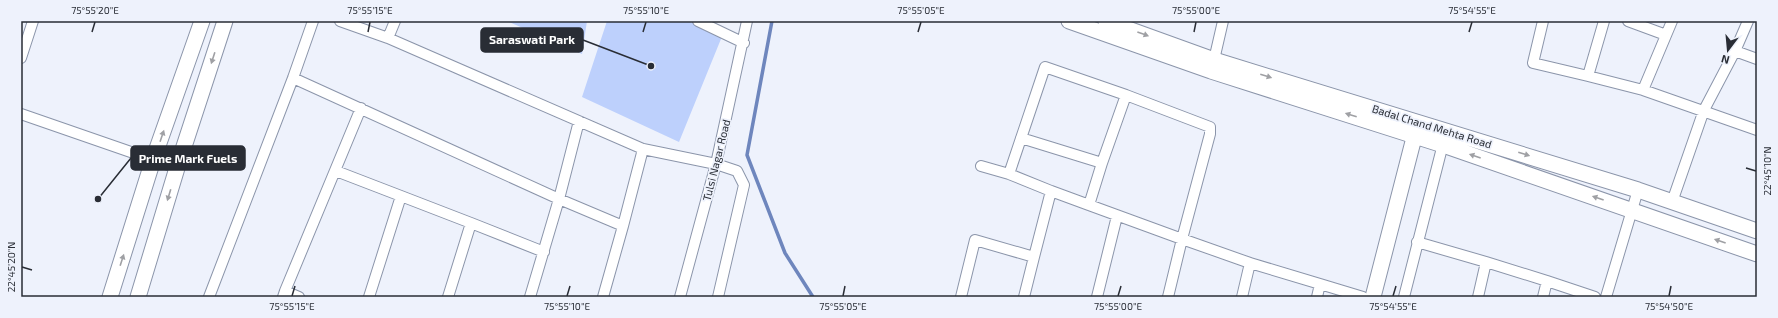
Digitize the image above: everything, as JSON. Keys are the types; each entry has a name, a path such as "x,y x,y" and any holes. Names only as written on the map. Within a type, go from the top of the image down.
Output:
{"street":[{"path":"21,58 33,21"},
{"path":"110,297 154,160 202,21"},
{"path":"138,297 177,168 225,21"},
{"path":"209,297 293,78 313,21"},
{"path":"340,21 388,38 643,149 716,164 737,172 744,185 718,297"},
{"path":"388,38 395,21"},
{"path":"698,21 744,43"},
{"name":"Tulsi Nagar Road","path":"680,297 716,164 744,43 747,21"},
{"path":"1069,21 1211,71 1414,136 1445,138 1632,210 1757,254"},
{"name":"Badal Chand Mehta Road","path":"1106,21 1214,60 1418,122 1445,138 1638,190 1757,231"},
{"path":"1214,60 1223,21"},
{"path":"1543,21 1533,63 1643,90 1704,110 1757,130"},
{"path":"1588,76 1604,21"},
{"path":"1628,21 1666,35"},
{"path":"1643,90 1672,21"},
{"path":"1672,202 1704,110 1735,51 1748,21"},
{"path":"1735,51 1757,59"},
{"path":"1009,174 1044,67 1210,126 1210,134 1168,297"},
{"path":"293,78 559,199 623,226"},
{"path":"1089,205 1102,162 1126,95"},
{"path":"299,297 284,294 361,108"},
{"path":"21,114 177,168"},
{"path":"530,297 559,199 579,121"},
{"path":"1373,297 1418,122"},
{"path":"1021,138 1102,162"},
{"path":"1404,297 1445,138"},
{"path":"603,297 643,149"},
{"path":"981,166 1009,174 1117,216 1250,263 1362,297"},
{"path":"336,171 544,252"},
{"path":"1606,297 1638,190"},
{"path":"1024,297 1051,191"},
{"path":"369,297 401,196"},
{"path":"1097,297 1117,216"},
{"path":"448,297 471,223"},
{"path":"128,239 153,247"},
{"path":"961,297 975,240 1034,257"},
{"path":"1417,242 1486,262 1595,297"},
{"path":"1478,297 1486,262"},
{"path":"1242,297 1250,263"},
{"path":"1543,297 1547,281"},
{"path":"1317,297 1320,284"}],"shaded area":[{"path":"507,21 587,21 582,54"},
{"path":"607,21 687,21 723,34 679,142 582,97"}],"waterway":[{"path":"772,21 747,155 785,253 813,297"}],"place":[{"name":"Saraswati Park","path":"651,66"},
{"name":"Prime Mark Fuels","path":"98,199"}]}
